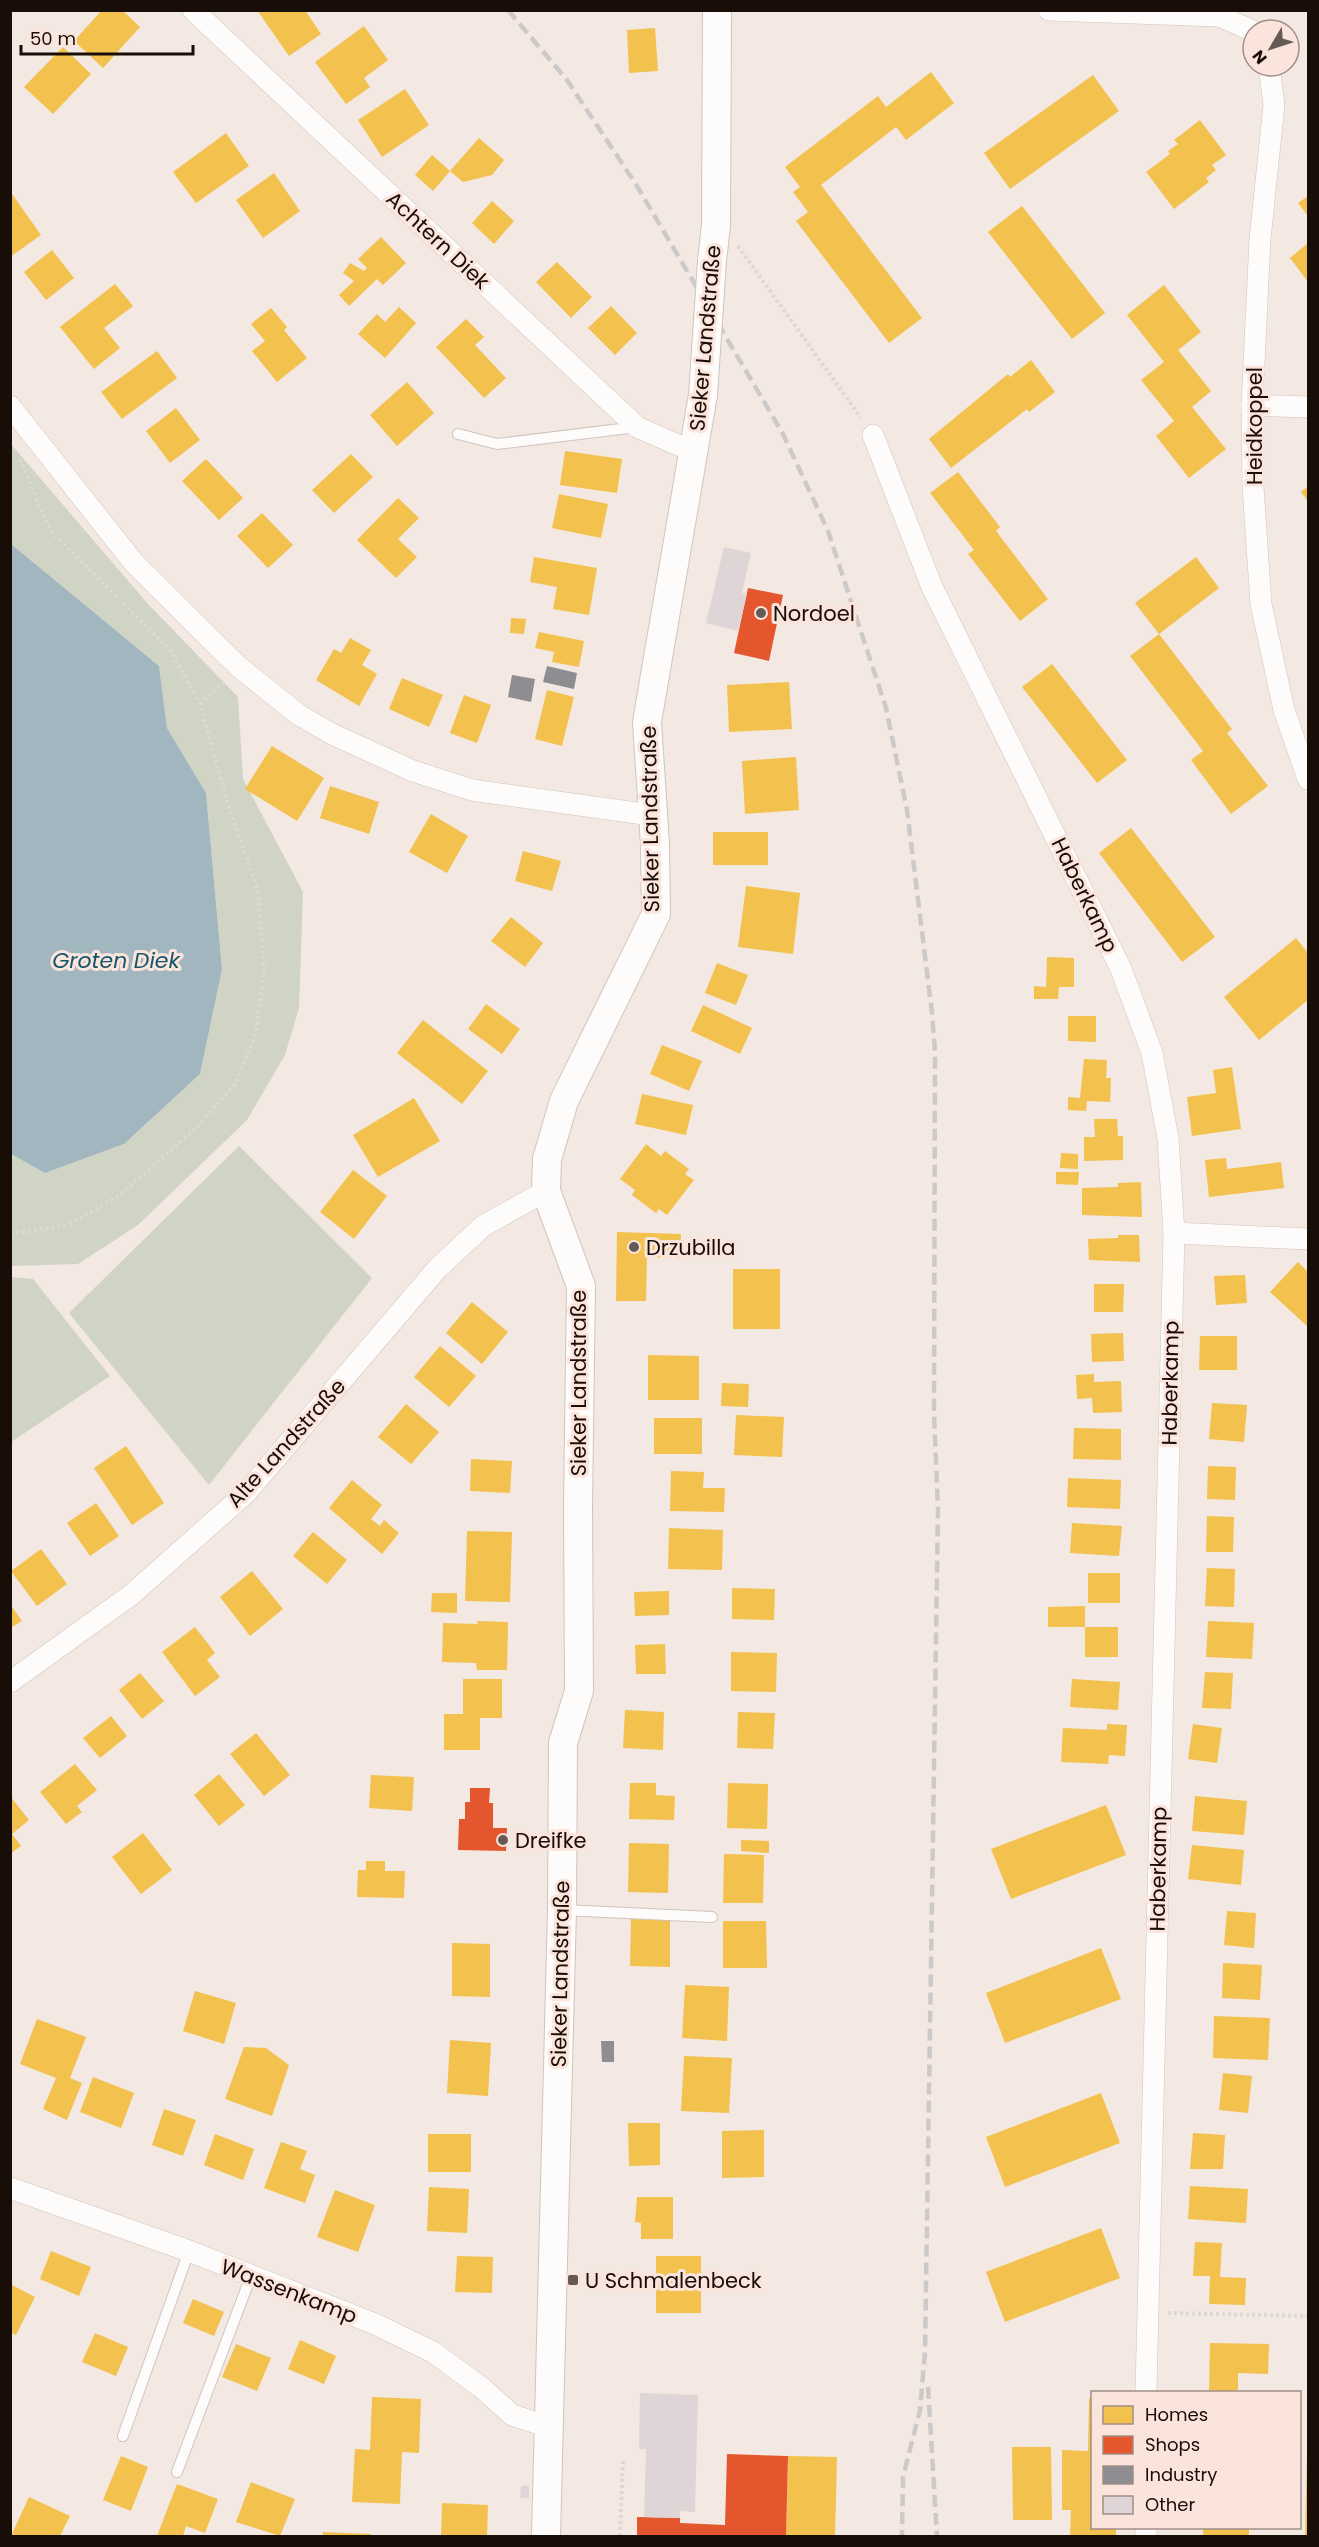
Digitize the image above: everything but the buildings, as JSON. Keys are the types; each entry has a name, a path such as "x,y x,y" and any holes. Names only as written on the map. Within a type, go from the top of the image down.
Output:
{"street":[{"name":"Achtern Diek","path":"193,10 637,427 694,452"},
{"name":"Sieker Landstraße","path":"546,2536 562,1910 563,1743 579,1691 578,1505 581,1286 546,1191 547,1158 564,1101 656,914 655,844 651,815 647,722 703,395 716,225 717,10"},
{"path":"1049,10 1220,16 1241,26"},
{"name":"Heidkoppel","path":"1271,78 1274,105 1260,239 1252,405 1253,487 1261,604 1284,710 1308,779"},
{"path":"1252,405 1308,406"},
{"path":"10,406 134,563 239,667 299,715 332,734 413,771 472,790 651,815"},
{"name":"Haberkamp","path":"873,435 932,587 1121,969 1152,1053 1168,1138 1174,1233 1146,2312 1146,2391"},
{"name":"Alte Landstraße","path":"10,1682 131,1595 246,1493 437,1269 483,1226 546,1191"},
{"path":"1174,1233 1308,1239"},
{"name":"Wassenkamp","path":"10,2188 189,2251 375,2324 433,2352 482,2388 512,2415 549,2427"}],"lane":[{"path":"458,434 497,444 637,427"},
{"path":"562,1910 712,1917"},
{"path":"123,2436 189,2251"},
{"path":"177,2472 251,2276"}],"path":[{"path":"716,225 744,252 873,435"},
{"path":"10,1234 68,1224 120,1195 198,1126 235,1084 256,1033 264,969 258,890 226,801 200,704 171,651 50,530 16,450"},
{"path":"200,704 239,667"},
{"path":"1146,2312 1308,2316"},
{"path":"620,2536 622,2460"}],"green space":[{"path":"10,443 148,604 238,697 243,779 303,892 299,1008 285,1055 247,1120 138,1225 78,1264 11,1266 11,1154 45,1173 124,1144 200,1074 222,968 206,793 167,728 159,666 11,544"},
{"path":"239,1146 372,1278 209,1485 69,1313"},
{"path":"11,1277 33,1279 110,1376 11,1442"}],"water":[{"name":"Groten Diek","path":"11,544 159,666 167,728 206,793 222,969 200,1074 124,1144 45,1173 11,1154"}],"railway":[{"path":"508,10 567,80 637,186 783,434 828,531 886,708 907,810 935,1052 934,1413 938,1509 925,2352 920,2410 903,2477 902,2536"},
{"path":"928,2387 937,2536"}],"place":[{"name":"Nordoel","path":"761,613"},
{"name":"Drzubilla","path":"634,1247"},
{"name":"Dreifke","path":"503,1840"},
{"name":"U Schmalenbeck","path":"573,2280"}]}
